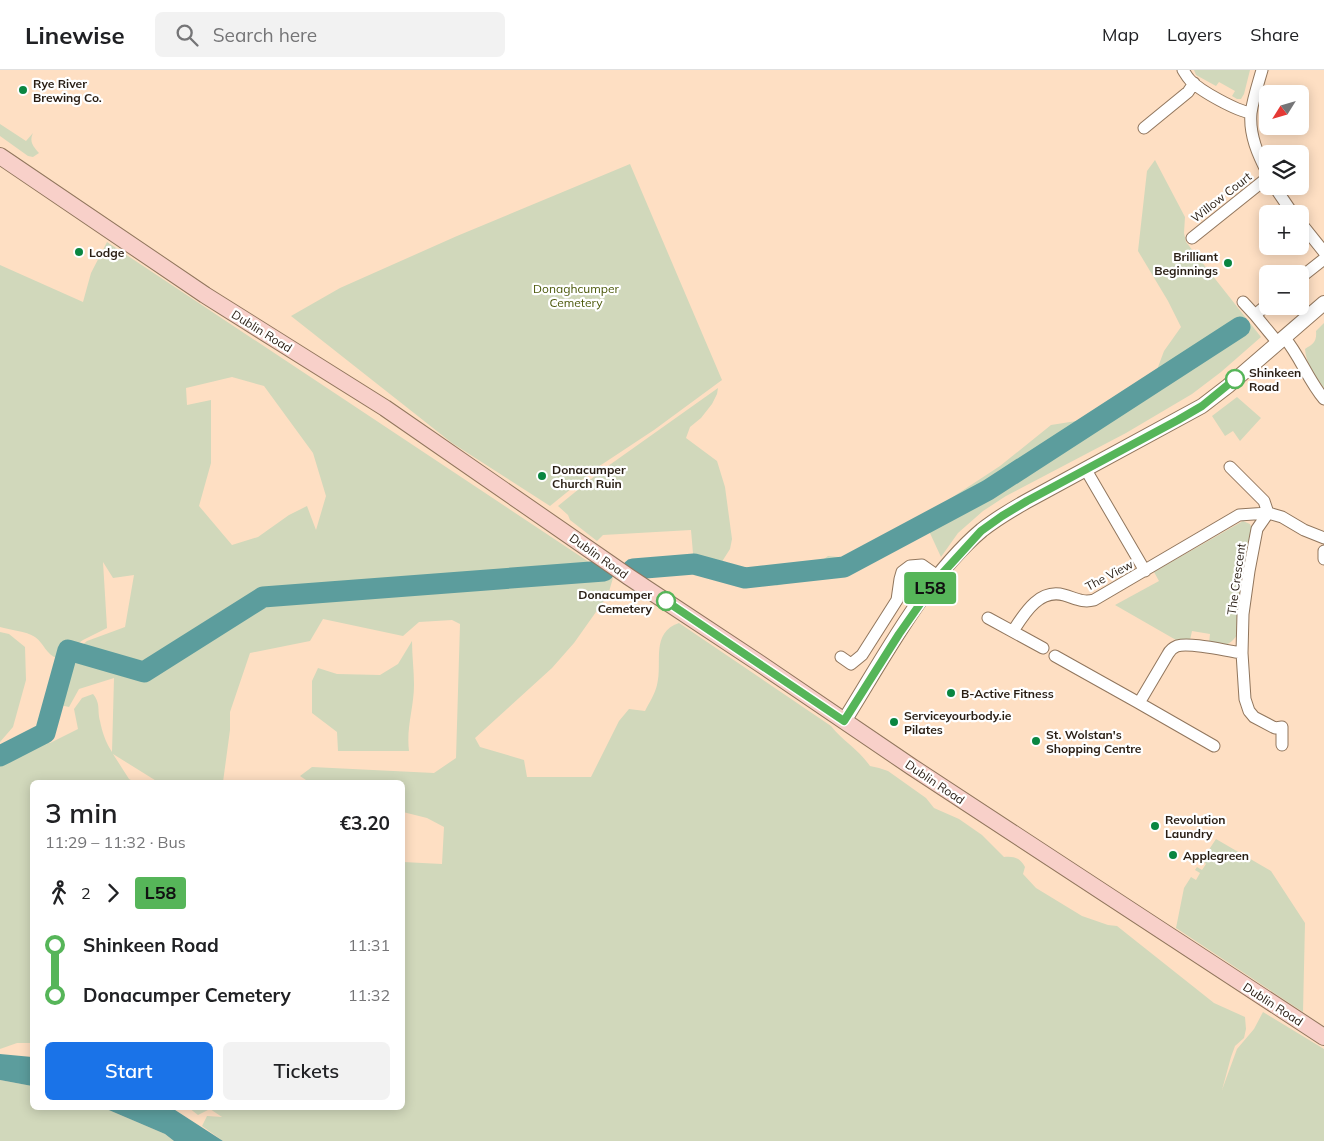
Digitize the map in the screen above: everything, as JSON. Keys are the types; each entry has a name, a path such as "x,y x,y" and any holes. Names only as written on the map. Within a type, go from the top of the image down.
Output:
{"main road":[{"name":"Dublin Road","path":"0,156 205,295 386,408 629,577 1072,873 1324,1037"}],"street":[{"path":"1183,70 1188,79 1194,84 1231,106 1251,113"},
{"path":"1259,158 1252,131 1251,113 1262,70"},
{"path":"1144,128 1188,92 1194,84"},
{"name":"Willow Court","path":"1192,238 1259,186"},
{"path":"1309,233 1324,252"},
{"path":"1309,271 1324,259"},
{"path":"1243,302 1254,315 1295,352 1307,374 1324,398"},
{"path":"844,721 899,634 939,577 981,531 1002,516 1202,406 1324,303"},
{"path":"1254,315 1259,311"},
{"path":"1230,468 1264,501 1268,512"},
{"name":"The View","path":"1086,470 1145,571"},
{"name":"The View","path":"1013,631 1028,608 1047,595 1056,593 1085,602 1094,600 1240,515 1268,512 1282,516 1304,530 1324,538"},
{"name":"The Crescent","path":"1268,512 1257,529 1249,571 1242,653 1246,706 1254,717 1275,728 1282,728 1282,745"},
{"path":"1324,551 1324,559"},
{"path":"841,658 851,664 862,655 897,600 902,572 910,566 922,566 939,577"},
{"path":"988,618 1043,648"},
{"path":"1139,704 1171,649 1176,646 1187,645 1242,653"},
{"path":"1055,656 1214,746"}],"green space":[{"path":"1194,70 1250,70 1244,94 1241,99 1237,99 1232,96 1235,91 1219,82 1216,86 1196,75"},
{"path":"0,124 26,141 33,133 32,144 39,153 33,157 28,156 0,136"},
{"path":"1155,160 1185,217 1184,233 1186,242 1261,337 1221,372 1192,394 1126,433 1006,496 983,511 958,533 941,557 929,531 902,547 868,561 837,571 775,586 812,568 828,556 848,558 910,525 1000,466 1051,425 1089,419 1151,386 1164,351 1181,327 1138,251 1147,171"},
{"name":"Donaghcumper Cemetery","path":"630,164 722,380 654,430 598,467 550,506 452,443 291,316 340,288 457,236"},
{"path":"107,242 613,578 608,595 574,643 552,668 475,738 480,747 524,760 527,777 591,777 619,721 629,709 645,711 657,685 661,641 664,634 670,628 679,623 831,726 870,766 888,771 926,798 934,808 959,819 982,835 1004,857 1014,857 1019,860 1025,867 1023,874 1036,888 1082,916 1108,925 1117,926 1214,1003 1245,1017 1246,1029 1244,1038 1235,1046 1222,1090 1237,1049 1254,1029 1263,1012 1324,1049 1324,1141 223,1141 202,1126 207,1116 222,1117 212,1110 405,1110 405,862 442,864 444,827 427,818 405,812 405,780 306,780 300,776 312,767 434,773 456,758 460,624 452,620 419,622 403,636 323,619 310,641 250,653 230,712 230,730 223,780 155,780 113,754 131,780 30,780 30,1043 17,1043 0,1049 0,756 20,743 50,743 78,729 74,709 82,698 93,694 98,704 103,733 112,752 114,678 79,689 69,707 60,705 60,664 87,641 125,627 134,575 113,578 103,562 107,628 83,640 57,658 50,654 31,635 0,627 0,265 83,302 91,273","holes":["232,377 264,386 313,453 326,496 316,530 307,506 289,515 258,537 232,545 199,506 211,463 211,400 187,405 186,388"]},
{"path":"1324,323 1324,388 1309,365 1305,349 1314,342 1316,331"},
{"path":"718,388 712,404 701,418 690,427 686,438 717,461 725,487 732,539 730,549 716,571 694,565 691,530 603,535 597,541 570,520 568,515 558,506 601,471"},
{"path":"1237,397 1261,418 1240,441 1233,431 1225,436 1212,416"},
{"path":"1243,521 1250,524 1252,530 1237,635 1228,644 1209,643 1210,634 1192,631 1190,640 1176,640 1115,605 1159,581 1154,572"},
{"path":"0,632 9,634 25,647 26,680 13,727 0,742"},
{"path":"412,641 414,685 408,742 409,751 338,751 337,732 312,713 312,681 318,668 337,674 380,675 398,664"},
{"path":"1216,839 1271,871 1305,923 1303,1012 1176,928 1184,888 1191,877 1196,880 1200,873 1195,870 1197,867 1202,870 1206,864 1202,860"},
{"path":"0,1080 30,1086 30,1110 109,1110 165,1134 174,1141 0,1141"},
{"path":"192,1110 208,1110 198,1115"}],"water":[{"path":"0,1054 30,1057 30,1086 0,1080"},
{"path":"109,1110 175,1110 223,1141 174,1141 165,1134"}],"waterway":[{"path":"633,569 694,564 745,578 844,567 988,490 1240,327"},
{"path":"0,756 45,733 68,650 144,672 263,597 604,571"}],"bus line":[{"name":"L58","path":"666,601 844,721 928,590 981,531 1027,501 1202,406 1235,379"}],"place":[{"name":"Rye River Brewing Co.","path":"23,90"},
{"name":"Lodge","path":"79,252"},
{"name":"Brilliant Beginnings","path":"1228,263"},
{"name":"Shinkeen Road","path":"1235,379"},
{"name":"Donacumper Church Ruin","path":"542,476"},
{"name":"Donacumper Cemetery","path":"666,601"},
{"name":"B-Active Fitness","path":"951,693"},
{"name":"Serviceyourbody.ie Pilates","path":"894,722"},
{"name":"St. Wolstan's Shopping Centre","path":"1036,741"},
{"name":"Revolution Laundry","path":"1155,826"},
{"name":"Applegreen","path":"1173,855"}]}
